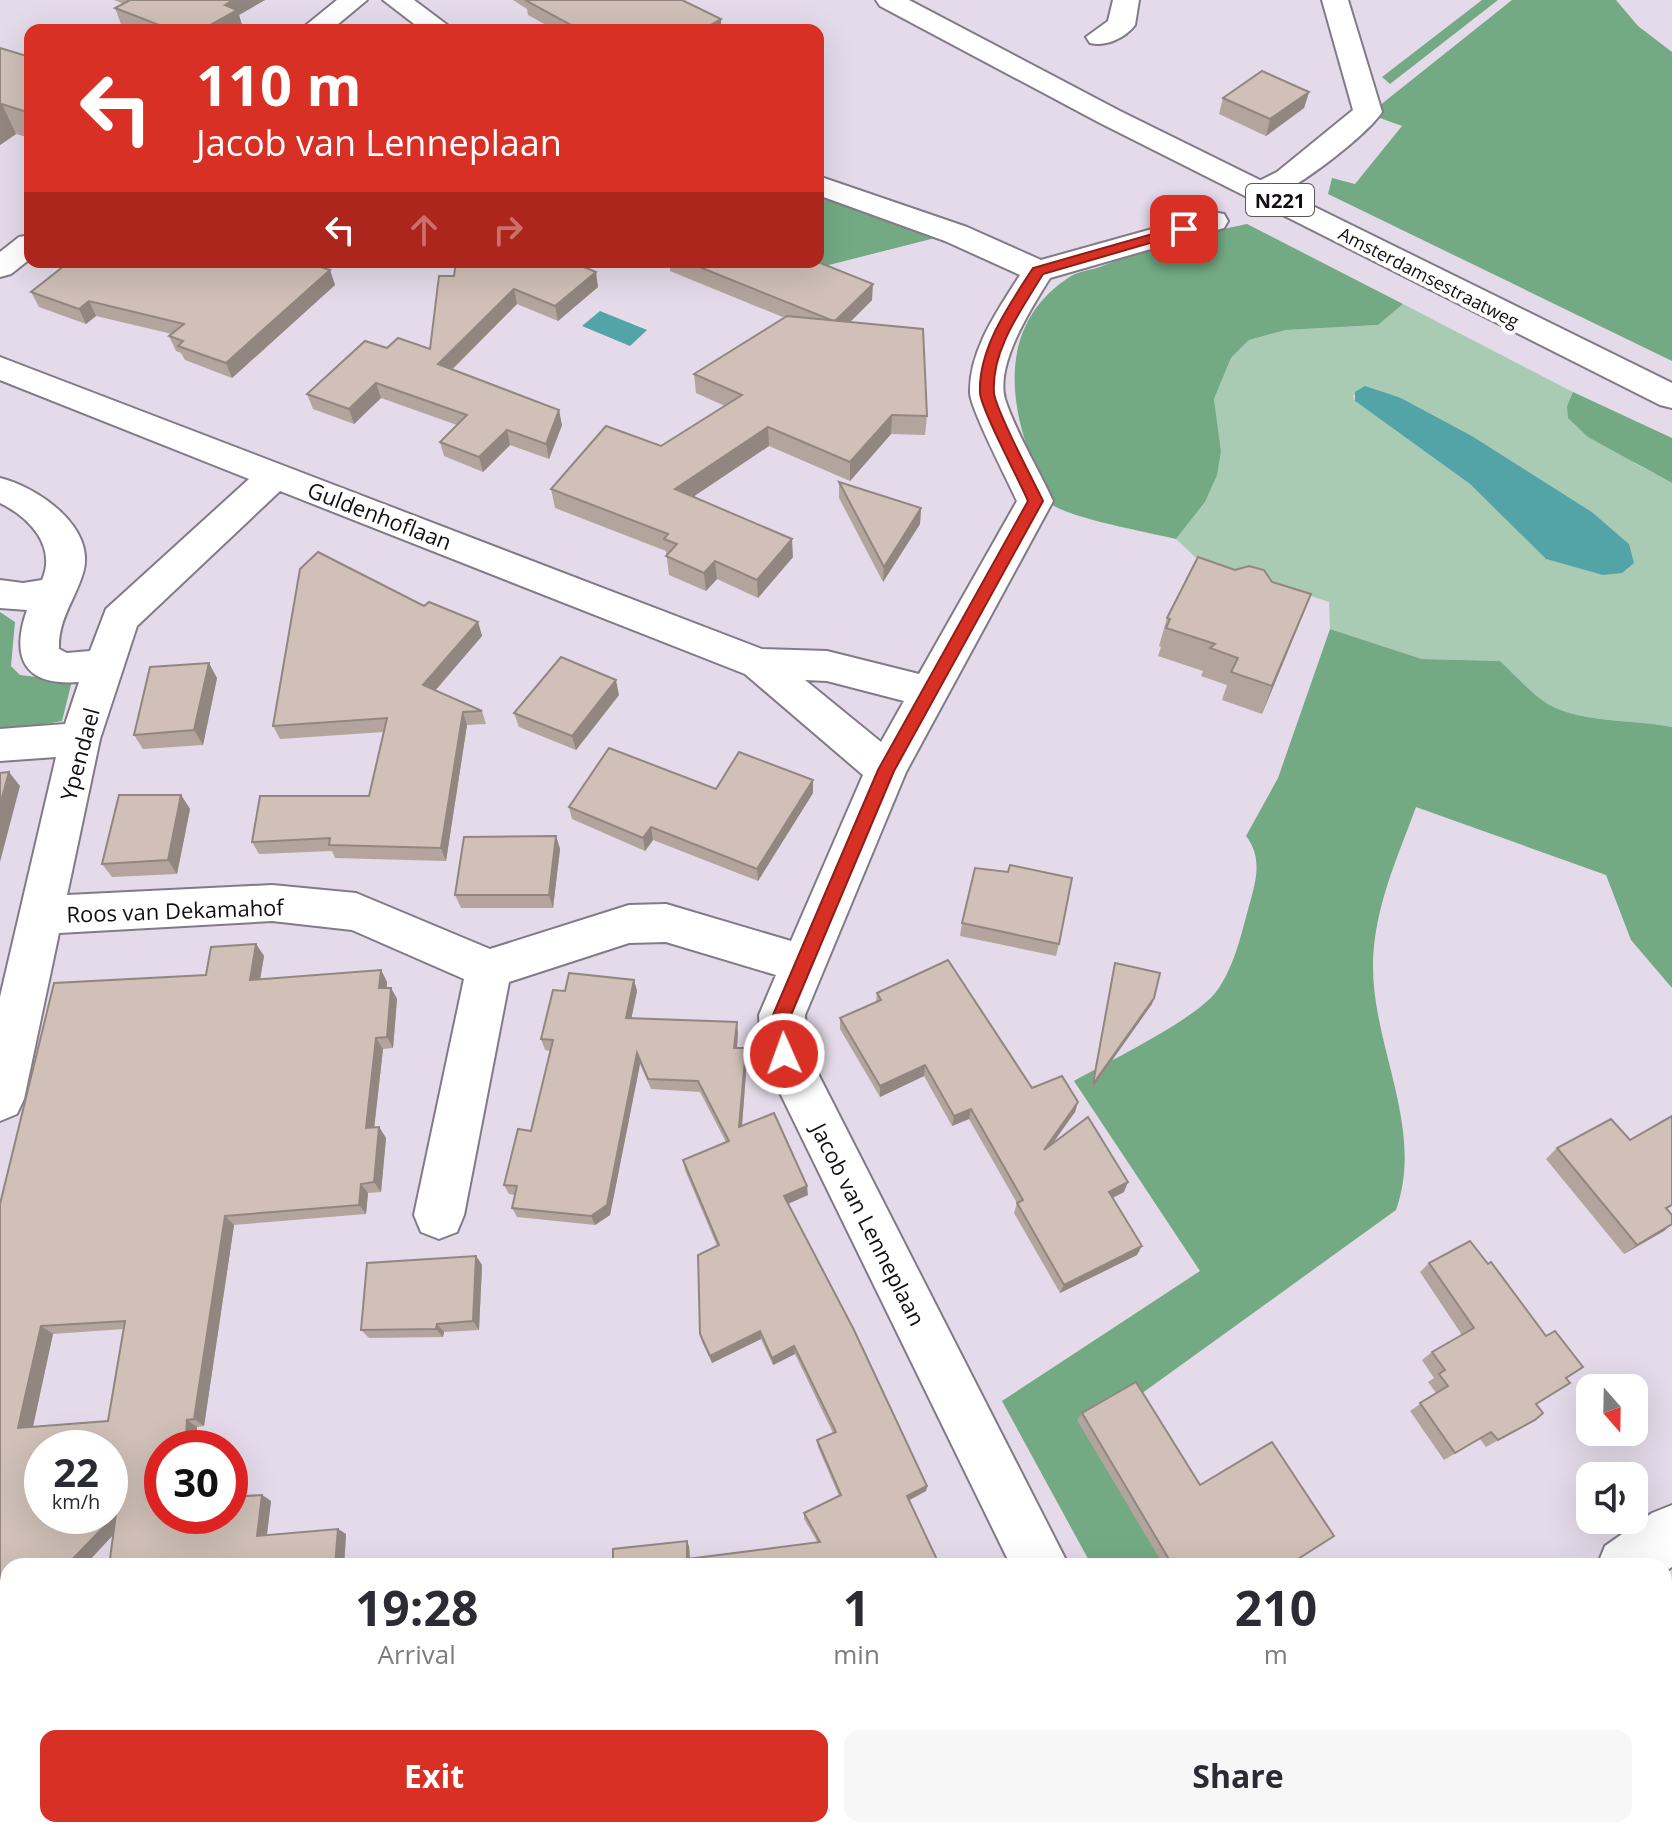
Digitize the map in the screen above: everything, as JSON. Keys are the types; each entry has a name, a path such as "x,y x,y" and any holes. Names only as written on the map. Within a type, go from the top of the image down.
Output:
{"street":[{"path":"322,24 354,0"},
{"path":"396,0 431,24"},
{"name":"Amsterdamsestraatweg","path":"889,0 1110,117 1672,397"},
{"path":"1100,37 1121,25 1126,0"},
{"path":"1262,191 1288,178 1368,112 1335,0"},
{"path":"824,187 956,234 1038,271 1213,221"},
{"path":"0,267 24,249"},
{"name":"Jacob van Lenneplaan","path":"1037,1558 784,1054 782,1015 886,770 1035,501 987,396 990,361 1013,312 1038,271"},
{"name":"Guldenhoflaan","path":"0,368 759,664 886,770"},
{"name":"Ypendael","path":"0,1099 80,739 120,619 276,474"},
{"path":"0,490 11,492 36,508 57,531 68,555 59,589 41,626 39,657 63,668 105,665"},
{"path":"0,594 29,598 59,589"},
{"name":"Guldenhoflaan","path":"759,664 827,666 928,692"},
{"path":"0,745 80,739"},
{"name":"Roos van Dekamahof","path":"41,915 272,903 356,912 489,969"},
{"path":"439,1215 489,969 629,924 666,923 802,964"},
{"path":"1636,1558 1672,1533"}],"shaded area":[{"path":"1482,0 1498,0 1390,84 1382,77"},
{"path":"1512,0 1616,0 1638,26 1672,52 1672,361 1328,194 1332,178 1355,184 1402,126 1369,114"},
{"path":"824,196 943,236 824,266"},
{"path":"1247,224 1403,304 1378,325 1286,330 1249,340 1231,358 1214,399 1221,451 1217,475 1205,502 1176,539 1056,507 1048,501 1041,487 1017,410 1016,360 1021,336 1032,314 1048,294 1074,274 1172,242"},
{"path":"1403,304 1573,392 1567,406 1636,464 1672,483 1672,727 1605,720 1555,708 1536,696 1500,661 1422,659 1330,629 1329,602 1196,558 1176,539 1205,502 1221,451 1214,399 1231,358 1249,340 1286,330 1378,325","holes":["1353,395 1401,398 1472,436 1592,512 1629,544 1572,566 1546,559 1470,484 1355,401"]},
{"path":"600,311 647,330 630,346 582,326"},
{"path":"1365,386 1401,398 1472,436 1592,512 1629,544 1634,563 1622,573 1603,575 1546,559 1470,484 1355,401 1355,392"},
{"path":"1573,392 1672,438 1672,483 1588,437 1568,418 1567,406"},
{"path":"0,612 15,622 11,666 20,675 72,681 62,721 0,732"},
{"path":"1330,629 1422,659 1500,661 1536,696 1555,708 1605,720 1672,727 1672,988 1631,940 1606,875 1416,807 1382,903 1374,943 1375,995 1401,1118 1404,1149 1403,1179 1396,1210 1109,1417 1184,1558 1088,1558 1002,1401 1200,1271 1074,1081 1150,1040 1189,1015 1216,992 1228,973 1236,951 1256,879 1255,853 1246,836 1278,778"}],"building":[{"path":"130,0 233,0 225,5 237,10 212,24 156,24 115,8"},
{"path":"525,0 682,0 721,19 712,24 569,24"},
{"path":"0,48 24,55 24,111 0,105"},
{"path":"1262,71 1309,92 1270,119 1223,98"},
{"path":"824,264 873,284 835,321 702,268 824,268"},
{"path":"61,268 330,270 226,363 178,346 183,341 169,336 184,324 89,301 79,309 31,292"},
{"path":"455,268 586,268 596,272 555,306 514,289 438,364 559,410 546,444 507,430 479,457 440,442 467,415 376,383 349,409 307,394 365,341 387,348 398,338 430,349 439,276 454,276"},
{"path":"787,316 923,329 927,416 892,415 850,462 768,427 675,489 792,539 757,580 715,561 704,573 666,556 677,544 664,539 668,534 551,489 606,426 661,446 742,395 694,374"},
{"path":"839,482 921,508 884,567"},
{"path":"318,552 424,606 429,602 478,622 423,685 482,711 463,712 441,848 329,845 330,838 252,842 260,796 369,796 387,718 273,726 300,569"},
{"path":"1198,557 1235,570 1249,566 1264,570 1272,582 1311,594 1272,686 1231,672 1238,658 1210,648 1215,644 1166,628 1170,619 1167,618"},
{"path":"561,657 616,680 572,736 514,713"},
{"path":"209,663 194,730 134,735 150,667"},
{"path":"609,748 716,789 739,752 813,780 757,869 651,827 643,838 569,807"},
{"path":"9,772 0,805 0,773"},
{"path":"119,795 181,795 168,860 102,864"},
{"path":"556,836 549,895 455,895 464,837"},
{"path":"1010,865 1072,878 1059,944 962,923 975,868 1008,872"},
{"path":"256,944 250,980 381,970 379,988 391,988 387,1037 376,1038 366,1128 379,1127 374,1182 361,1184 359,1205 225,1216 194,1419 187,1420 186,1430 144,1430 144,1534 248,1534 248,1496 262,1495 257,1536 338,1529 336,1558 110,1558 113,1534 128,1534 128,1430 24,1430 24,1534 97,1534 74,1558 0,1558 0,1204 54,983 206,975 211,947","holes":["125,1321 108,1421 18,1428 41,1326"]},
{"path":"948,960 1032,1088 1062,1076 1078,1102 1044,1150 1088,1117 1128,1182 1109,1192 1142,1246 1064,1285 1017,1203 1023,1200 971,1109 954,1116 925,1065 880,1086 840,1018 881,1000 877,993"},
{"path":"1115,963 1160,973 1154,998 1093,1084"},
{"path":"569,973 634,980 626,1018 737,1022 734,1048 746,1048 739,1127 774,1113 807,1186 784,1196 854,1330 927,1486 907,1496 936,1558 695,1558 820,1542 804,1513 841,1495 817,1440 836,1432 794,1346 772,1358 760,1331 710,1356 700,1334 698,1255 719,1245 683,1160 729,1141 698,1081 648,1079 637,1053 607,1205 591,1216 512,1208 517,1186 504,1185 518,1129 531,1131 553,1040 541,1039 553,990 565,991"},
{"path":"1672,1116 1672,1205 1666,1208 1672,1215 1672,1224 1637,1245 1557,1148 1611,1119 1630,1140"},
{"path":"1470,1241 1488,1264 1491,1262 1546,1336 1555,1331 1583,1367 1566,1378 1570,1383 1536,1404 1543,1413 1535,1420 1498,1440 1491,1432 1455,1453 1420,1403 1448,1386 1439,1374 1445,1370 1432,1352 1474,1328 1429,1263"},
{"path":"476,1256 473,1321 437,1324 436,1329 361,1330 367,1263"},
{"path":"1136,1382 1200,1485 1272,1442 1334,1536 1300,1558 1168,1558 1082,1413"},
{"path":"687,1541 687,1558 613,1558 613,1549"}],"route":[{"path":"784,1054 782,1015 886,770 1035,501 987,396 990,361 1013,312 1038,271 1184,229"}]}
